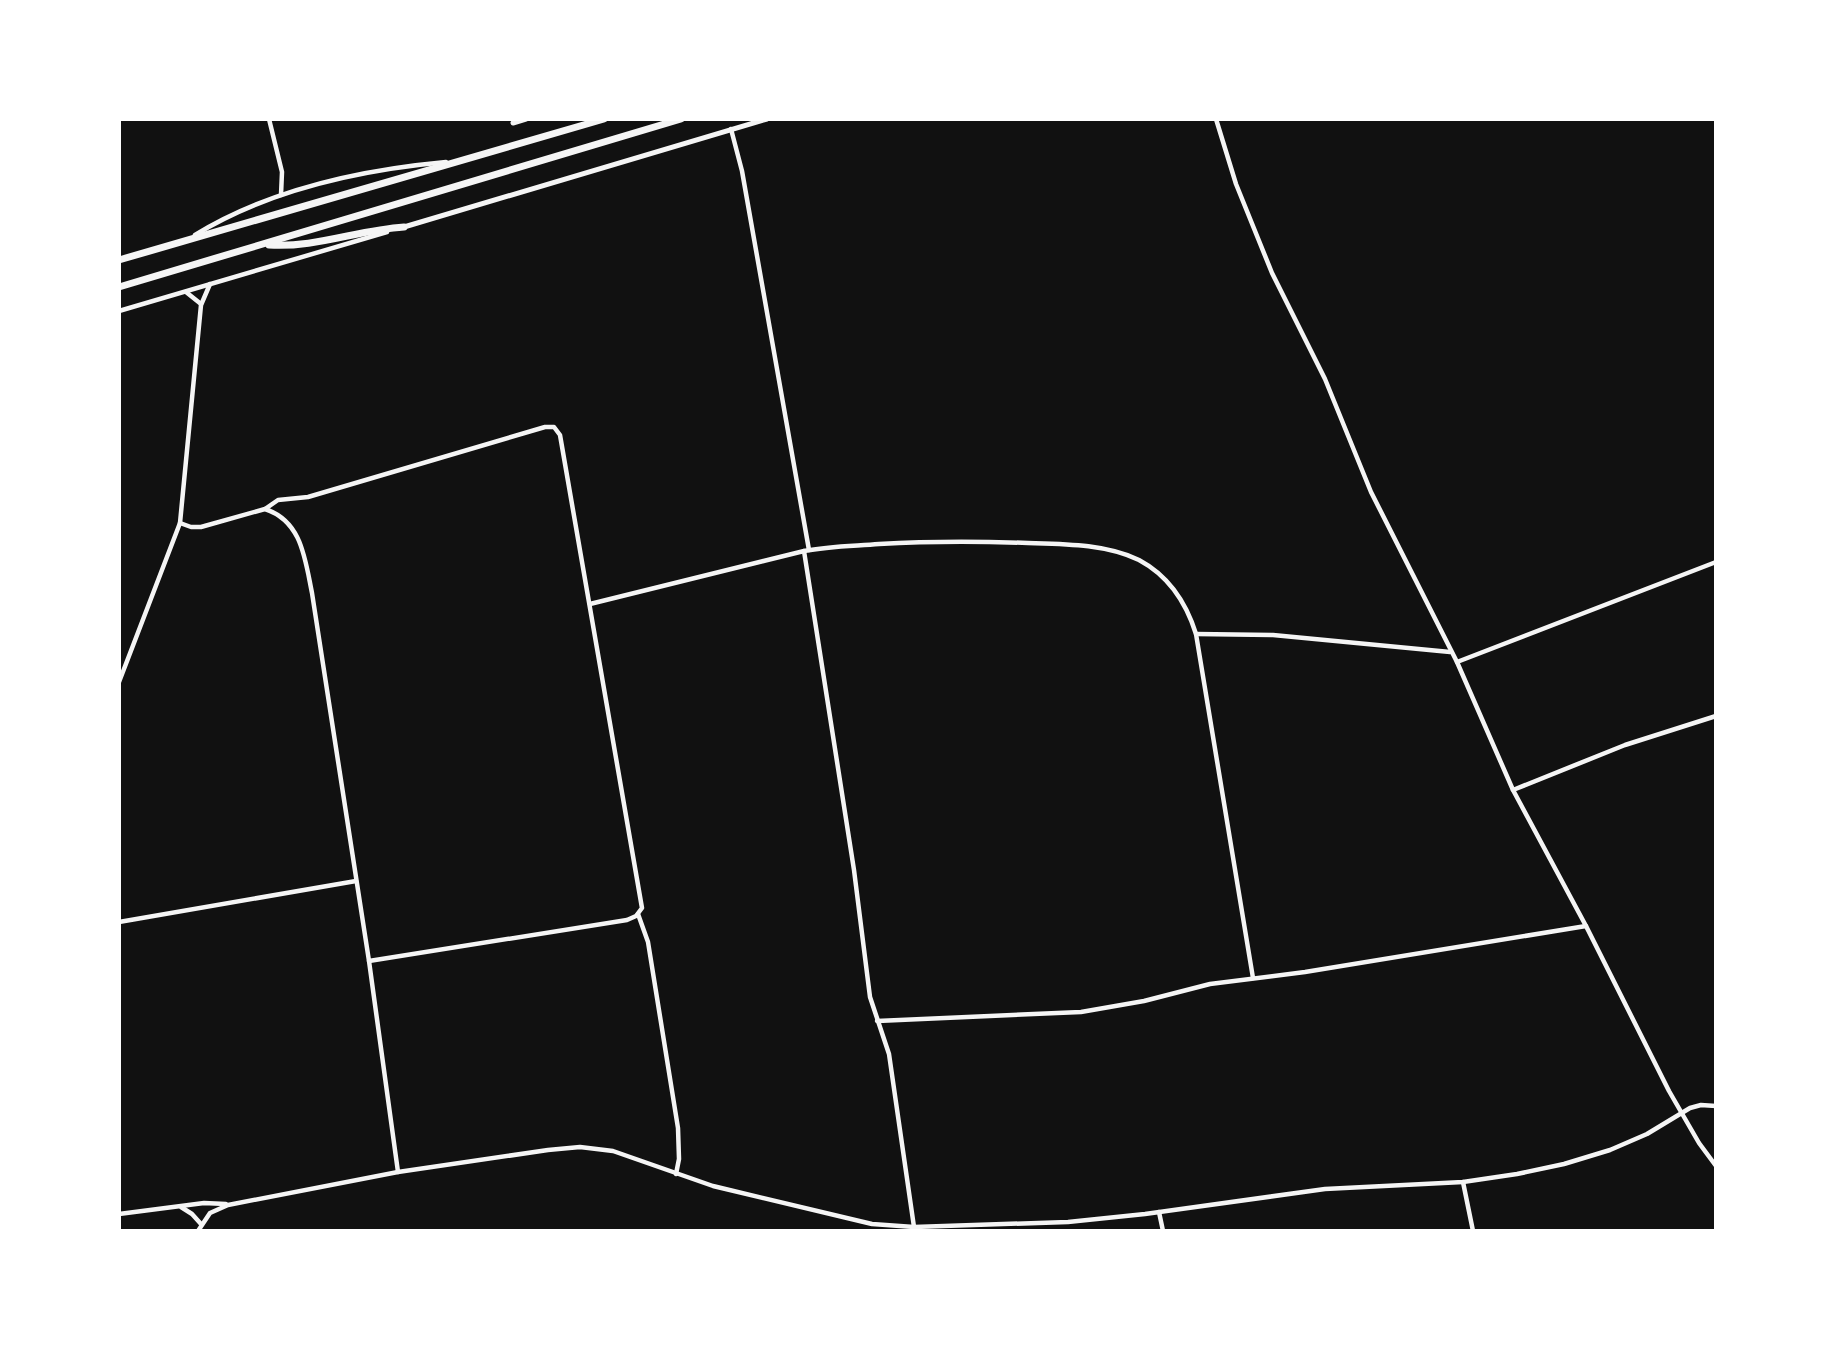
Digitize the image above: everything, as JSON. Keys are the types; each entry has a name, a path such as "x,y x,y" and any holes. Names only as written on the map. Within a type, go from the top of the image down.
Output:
{"main road":[{"path":"119,260 604,119"},
{"path":"119,287 681,119"},
{"path":"261,245 296,245 404,227"}],"street":[{"path":"269,119 283,178 281,195"},
{"path":"513,123 526,119"},
{"path":"119,311 767,119"},
{"path":"1216,119 1236,184 1268,262 1325,379 1371,492 1457,662 1513,790 1681,1113 1716,1166"},
{"path":"731,129 742,171 806,550 853,857 870,997 883,1031 891,1066 914,1227"},
{"path":"187,240 237,213 281,195 352,176 461,161"},
{"path":"119,681 180,523 201,305 210,284"},
{"path":"185,292 196,298 201,305"},
{"path":"180,523 201,527 265,509 278,500 308,497 550,426 558,430 642,903 638,914 648,942 678,1128 679,1159 676,1174"},
{"path":"265,509 276,512 292,526 302,546 307,569 369,961 398,1172"},
{"path":"590,604 806,550 911,542 1002,542 1069,545 1119,553 1138,559 1169,582 1181,598 1196,634 1253,978"},
{"path":"1457,662 1716,562"},
{"path":"1196,634 1273,635 1451,652"},
{"path":"1513,790 1625,745 1716,716"},
{"path":"119,922 356,881"},
{"path":"369,961 627,920 638,914"},
{"path":"877,1021 1081,1012 1144,1001 1210,985 1586,926"},
{"path":"198,1231 215,1209 228,1205 398,1172 580,1147 627,1155 713,1186 889,1229 1068,1222 1325,1189 1463,1182 1541,1170 1629,1143 1681,1113 1701,1105 1716,1106"},
{"path":"1463,1182 1473,1231"},
{"path":"119,1214 204,1203 228,1205"},
{"path":"180,1207 192,1214 201,1224"},
{"path":"1159,1212 1163,1231"}]}
